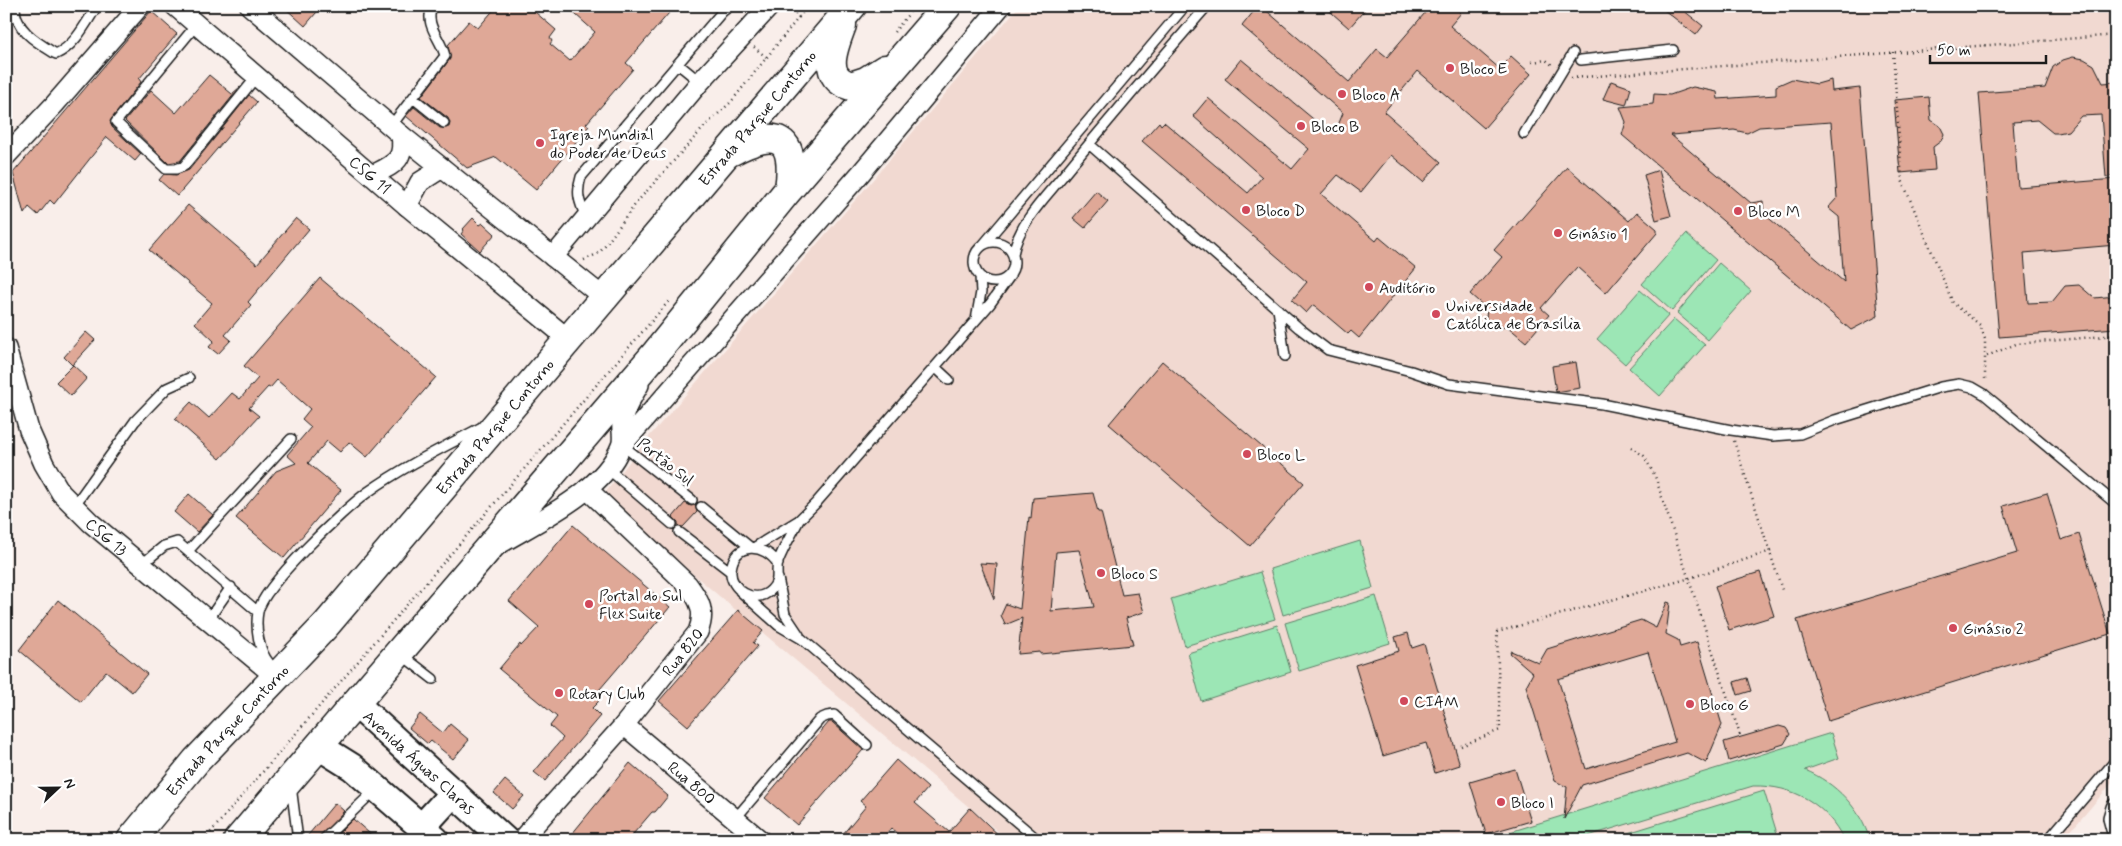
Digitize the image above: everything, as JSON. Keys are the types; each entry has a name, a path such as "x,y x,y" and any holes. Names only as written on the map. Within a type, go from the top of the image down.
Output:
{"highway":[{"path":"849,9 832,51 831,68 835,78 851,86 866,81 897,46 947,6"},
{"name":"Estrada Parque Contorno","path":"131,840 196,761 326,625 567,338 849,9"},
{"path":"238,840 320,747 482,554 656,353 789,189 897,46"},
{"path":"726,154 754,140 769,138 779,141 786,147 791,158 789,189"}],"main road":[{"name":"Avenida Águas Claras","path":"356,704 505,840"},
{"path":"320,747 352,767 424,834 454,792"}],"street":[{"path":"6,156 54,105 140,6"},
{"name":"CSG 11","path":"175,6 407,206 567,338"},
{"path":"250,6 442,168 603,297"},
{"path":"482,554 557,510 587,489 607,468 622,445 854,182 1001,6"},
{"path":"558,261 586,217 764,7"},
{"path":"373,175 401,156 404,149 396,130"},
{"path":"407,206 420,182 442,168"},
{"name":"CSG 13","path":"6,348 29,430 44,464 61,493 91,523 277,675"},
{"path":"622,445 622,422 628,404 656,353"},
{"name":"Rua 820","path":"521,840 624,725 698,632 703,615 702,606 688,585 587,489"},
{"name":"Rua 800","path":"624,725 760,840"},
{"path":"2116,808 2113,818 2116,829"}],"lane":[{"path":"15,6 15,13 22,28 40,44 56,54 64,51 73,42 97,6"},
{"path":"396,130 413,98 445,56 443,48 430,25 432,6"},
{"path":"586,217 578,199 581,177 730,6"},
{"path":"1010,276 1000,282 989,282 980,276 974,266 975,254 1185,6"},
{"path":"802,639 785,614 778,578 778,564 799,520 976,320 1010,276 1015,266 1013,254 1016,240 1021,230 1089,144 1207,6"},
{"path":"197,24 116,122 166,169 176,169 184,166 257,76"},
{"path":"1581,60 1673,50"},
{"path":"1524,134 1573,54"},
{"path":"678,64 700,82"},
{"path":"413,98 444,123"},
{"path":"1089,144 1278,309 1328,350 1411,371 1449,384 1602,404 1730,430 1786,436 1800,434 1835,420 1942,387 1959,384 1972,387 1984,394 2116,504"},
{"path":"983,245 994,241 1006,245 1013,254"},
{"path":"976,320 981,292 980,276"},
{"path":"1278,309 1285,356"},
{"path":"935,367 949,380"},
{"path":"74,506 135,421 168,388 189,378"},
{"path":"277,675 265,658 260,642 258,612 277,580 366,494 429,454 501,418"},
{"path":"189,550 291,439"},
{"name":"Portão Sul","path":"622,445 692,500"},
{"path":"607,468 672,524"},
{"name":"Portão Sul","path":"701,507 753,548"},
{"path":"799,520 736,556 730,572 733,583 778,625 802,639 1038,840"},
{"path":"680,532 730,572"},
{"path":"141,565 164,546 177,542 189,550 258,612"},
{"path":"753,548 765,550 772,555 778,564"},
{"path":"740,591 755,597 770,591 778,578"},
{"path":"208,620 231,587"},
{"path":"400,653 432,679"},
{"path":"735,819 820,719 834,716 867,745"},
{"path":"2048,840 2116,760"},
{"path":"290,781 298,840"},
{"path":"323,840 376,789"}],"path":[{"path":"788,6 798,17"},
{"path":"558,261 589,259 598,253 638,202 704,126 730,102 808,6"},
{"path":"897,46 915,6"},
{"path":"1532,62 1546,60 1565,78 2116,35"},
{"path":"1893,52 1902,180 1953,304 1980,325 1985,339 1987,356 1984,394"},
{"path":"204,840 675,294"},
{"path":"1987,356 2016,344 2116,335"},
{"path":"1730,430 1783,593"},
{"path":"1631,446 1644,456 1655,476 1740,735"},
{"path":"1461,746 1500,730 1497,632 1687,578 1770,551"}],"shaded area":[{"name":"Universidade Católica de Brasília","path":"1019,6 2116,6 2116,778 2063,840 1008,840 602,497 647,439 865,189"}],"green space":[{"path":"1686,234 1716,260 1672,311 1642,284"},
{"path":"1719,263 1751,291 1708,340 1677,313"},
{"path":"1640,290 1669,315 1625,364 1597,339"},
{"path":"1674,319 1705,345 1660,396 1629,368"},
{"path":"1360,541 1373,588 1283,615 1270,569"},
{"path":"1260,572 1275,619 1185,646 1171,599"},
{"path":"1376,596 1390,643 1299,671 1285,623"},
{"path":"1277,625 1291,672 1201,701 1188,653"},
{"path":"1831,733 1839,758 1805,770 1837,789 1860,817 1870,840 1844,840 1828,816 1807,799 1795,793 1782,789 1753,786 1575,840 1484,840"},
{"path":"1764,791 1779,840 1605,840"}],"building":[{"path":"283,6 322,6 305,26"},
{"path":"497,6 528,6 556,30 550,38 552,41 550,44 570,61 595,32 566,6 675,6 626,63 633,69 586,124 589,126 536,190 496,157 467,168 406,116 414,107 440,128 449,127 448,118 421,97 450,59 448,45 469,21 478,28"},
{"path":"1258,6 1261,6 1349,82 1377,49 1387,57 1431,6 1453,6 1461,13 1450,26 1500,69 1511,56 1531,74 1484,128 1418,71 1384,112 1441,162 1423,182 1391,155 1361,192 1338,175 1321,194 1376,241 1379,237 1416,268 1359,338 1351,331 1348,334 1313,305 1306,313 1292,300 1307,282 1142,141 1159,122 1161,125 1164,122 1248,193 1262,177 1193,116 1208,98 1292,169 1309,149 1225,79 1241,59 1330,133 1339,123 1343,113 1242,26"},
{"path":"1324,6 1368,6 1349,28"},
{"path":"1659,6 1678,6 1703,26 1696,35"},
{"path":"151,11 177,34 139,79 141,82 110,121 112,127 141,154 135,161 107,137 54,204 50,200 38,215 29,207 24,214 13,173"},
{"path":"2073,57 2084,59 2094,65 2103,83 2116,82 2116,176 2106,177 2101,115 2081,116 2068,131 2058,133 2053,133 2037,120 2013,122 2018,187 2116,179 2116,245 2024,253 2028,303 2052,302 2065,286 2079,285 2094,298 2116,296 2116,328 1999,337 1979,93 2045,88 2053,67 2063,60"},
{"path":"209,75 232,94 240,87 180,161 168,163 125,121 151,90 176,113"},
{"name":"Bloco M","path":"1792,79 1817,84 1831,80 1832,91 1860,88 1878,316 1851,330 1622,135 1626,122 1620,107 1653,104 1654,94 1670,95 1693,87 1717,92 1718,99 1776,95 1776,86","holes":["1831,122 1837,198 1828,208 1839,217 1844,282 1764,214 1763,201 1751,203 1671,135 1734,130 1747,133 1759,127"]},
{"path":"1611,81 1631,88 1626,105 1603,99"},
{"path":"249,95 257,102 177,196 159,180 164,174 176,175 189,170"},
{"path":"1929,97 1931,120 1940,126 1944,134 1941,141 1933,147 1935,170 1900,173 1894,100"},
{"path":"1567,167 1629,221 1637,212 1657,229 1657,233 1606,293 1577,267 1541,308 1549,315 1526,342 1507,326 1499,329 1490,326 1486,318 1487,309 1470,294 1502,257 1494,250"},
{"path":"1659,170 1671,216 1656,220 1644,175"},
{"path":"1096,191 1108,201 1085,228 1073,218"},
{"path":"188,205 257,264 296,218 309,229 248,302 251,305 225,335 231,340 218,354 209,347 214,341 195,323 212,303 149,250"},
{"path":"473,218 480,225 483,223 495,234 480,251 461,234"},
{"path":"320,278 436,377 367,457 349,442 340,452 327,441 308,463 341,490 284,558 236,518 276,471 296,463 287,455 311,427 302,419 310,409 277,380 249,408 259,416 220,459 175,419 191,402 209,418 232,393 240,399 258,378 244,366"},
{"path":"86,332 95,340 72,365 64,357"},
{"name":"Bloco L","path":"1162,361 1304,483 1250,546 1109,424"},
{"path":"1576,362 1580,388 1556,392 1552,366"},
{"path":"73,365 87,378 71,396 56,382"},
{"name":"Bloco S","path":"1093,493 1098,512 1101,512 1122,595 1138,593 1144,612 1126,618 1133,645 1040,654 1040,652 1018,654 1022,618 1005,625 1001,615 1006,604 1020,609 1029,517 1031,518 1033,498","holes":["1079,550 1094,607 1051,611 1056,552"]},
{"name":"Ginásio 2","path":"2047,493 2061,540 2079,534 2110,634 1828,721 1797,620 2017,553 2003,506"},
{"path":"189,494 213,515 197,532 174,512"},
{"path":"685,503 691,506 695,505 697,512 683,527 678,526 678,522 673,517"},
{"name":"Portal do Sul Flex Suite","path":"573,525 670,607 594,696 599,701 592,708 600,716 545,781 534,772 563,738 550,726 557,717 499,669 520,644 521,646 539,627 509,601"},
{"path":"980,563 997,564 994,599"},
{"path":"1760,572 1774,616 1729,630 1715,586"},
{"path":"58,600 147,674 132,692 106,671 81,702 19,650"},
{"name":"Bloco G","path":"1667,602 1670,603 1666,634 1678,640 1680,647 1697,642 1722,725 1706,763 1687,753 1582,785 1564,819 1567,787 1555,781 1526,686 1533,673 1510,653 1511,651 1539,663 1547,649 1641,620 1656,628","holes":["1648,652 1675,742 1586,769 1558,679"]},
{"path":"738,610 763,631 753,643 758,646 688,726 659,701"},
{"name":"CIAM","path":"1408,633 1412,648 1424,644 1460,765 1435,773 1426,743 1383,756 1355,665 1399,651 1395,637"},
{"path":"1747,678 1751,691 1738,695 1734,682"},
{"path":"420,714 443,733 450,724 469,740 453,759 431,741 428,744 409,728"},
{"path":"829,722 832,722 863,750 797,825 765,798"},
{"path":"1779,726 1786,728 1790,734 1784,744 1729,761 1724,742"},
{"path":"896,760 928,788 915,803 949,832 970,808 1004,840 904,840 891,828 881,840 838,840 866,806 860,801"},
{"path":"630,763 668,796 660,806 655,812 652,812 628,840 567,840"},
{"name":"Bloco I","path":"1515,769 1531,821 1486,834 1470,782"},
{"path":"505,780 524,796 512,809 494,793"},
{"path":"335,803 344,811 317,840 304,840"},
{"path":"353,819 377,840 332,840"}],"place":[{"name":"Bloco E","path":"1450,68"},
{"name":"Bloco A","path":"1342,94"},
{"name":"Bloco B","path":"1301,126"},
{"name":"Igreja Mundial do Poder de Deus","path":"540,143"},
{"name":"Bloco D","path":"1246,210"},
{"name":"Bloco M","path":"1738,211"},
{"name":"Ginásio 1","path":"1558,233"},
{"name":"Auditório","path":"1369,287"},
{"name":"Universidade Católica de Brasília","path":"1436,314"},
{"name":"Bloco L","path":"1247,454"},
{"name":"Bloco S","path":"1101,573"},
{"name":"Portal do Sul Flex Suite","path":"589,604"},
{"name":"Ginásio 2","path":"1953,628"},
{"name":"Rotary Club","path":"559,693"},
{"name":"CIAM","path":"1404,701"},
{"name":"Bloco G","path":"1690,704"},
{"name":"Bloco I","path":"1501,802"}]}
